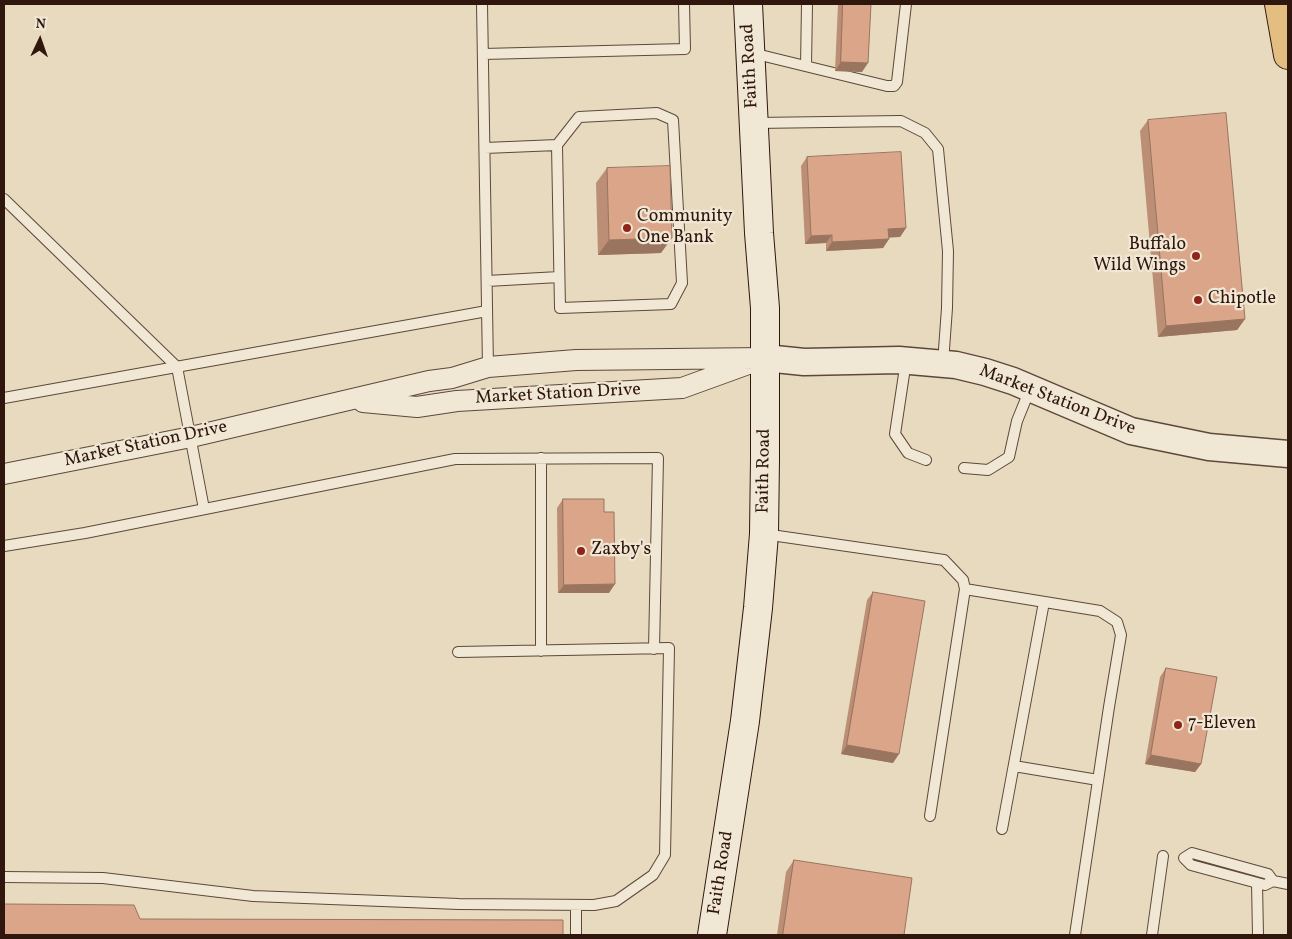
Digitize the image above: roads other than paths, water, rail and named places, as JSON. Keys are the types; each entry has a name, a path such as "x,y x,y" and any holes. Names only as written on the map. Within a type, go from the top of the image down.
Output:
{"main road":[{"name":"Faith Road","path":"712,935 746,712 764,534 765,308 748,4"},
{"path":"1279,4 1288,55"}],"street":[{"name":"Market Station Drive","path":"346,400 417,407 457,401 682,388 765,358"},
{"name":"Market Station Drive","path":"4,474 191,437 429,381 452,378 488,367 576,360 765,358 804,362 906,361 942,364 985,372 1013,381 1131,431 1210,447 1288,454"}],"lane":[{"path":"482,4 488,367"},
{"path":"483,54 685,50 684,4"},
{"path":"806,66 807,4"},
{"path":"750,52 887,86 894,86 897,82 906,4"},
{"path":"657,113 673,120 682,283 671,304 560,308 557,145 579,118 657,113"},
{"path":"754,123 900,121 925,133 938,149 948,251 947,308 942,364"},
{"path":"485,148 557,145"},
{"path":"4,199 178,367 204,509"},
{"path":"487,281 560,277"},
{"path":"4,398 488,311"},
{"path":"906,361 895,434 908,453 926,460"},
{"path":"964,468 988,470 1009,457 1017,421 1030,389"},
{"path":"541,650 542,458"},
{"path":"4,546 85,533 455,459 658,458 654,648"},
{"path":"764,534 944,560 963,580 965,589 930,816"},
{"path":"965,589 1100,611 1117,622 1121,635 1075,935"},
{"path":"1002,829 1044,602"},
{"path":"4,877 103,878 253,896 459,904 594,905 616,901 653,875 665,855 669,648 458,652"},
{"path":"1014,766 1098,780"},
{"path":"1273,881 1268,874 1192,853 1184,858 1191,864 1257,883 1265,885 1273,881 1288,884"},
{"path":"1152,935 1163,856"},
{"path":"1256,935 1257,883"},
{"path":"576,905 576,935"}],"place":[{"name":"Community One Bank","path":"627,228"},
{"name":"Buffalo Wild Wings","path":"1196,256"},
{"name":"Chipotle","path":"1198,300"},
{"name":"Zaxby's","path":"581,551"},
{"name":"7-Eleven","path":"1178,725"}]}
